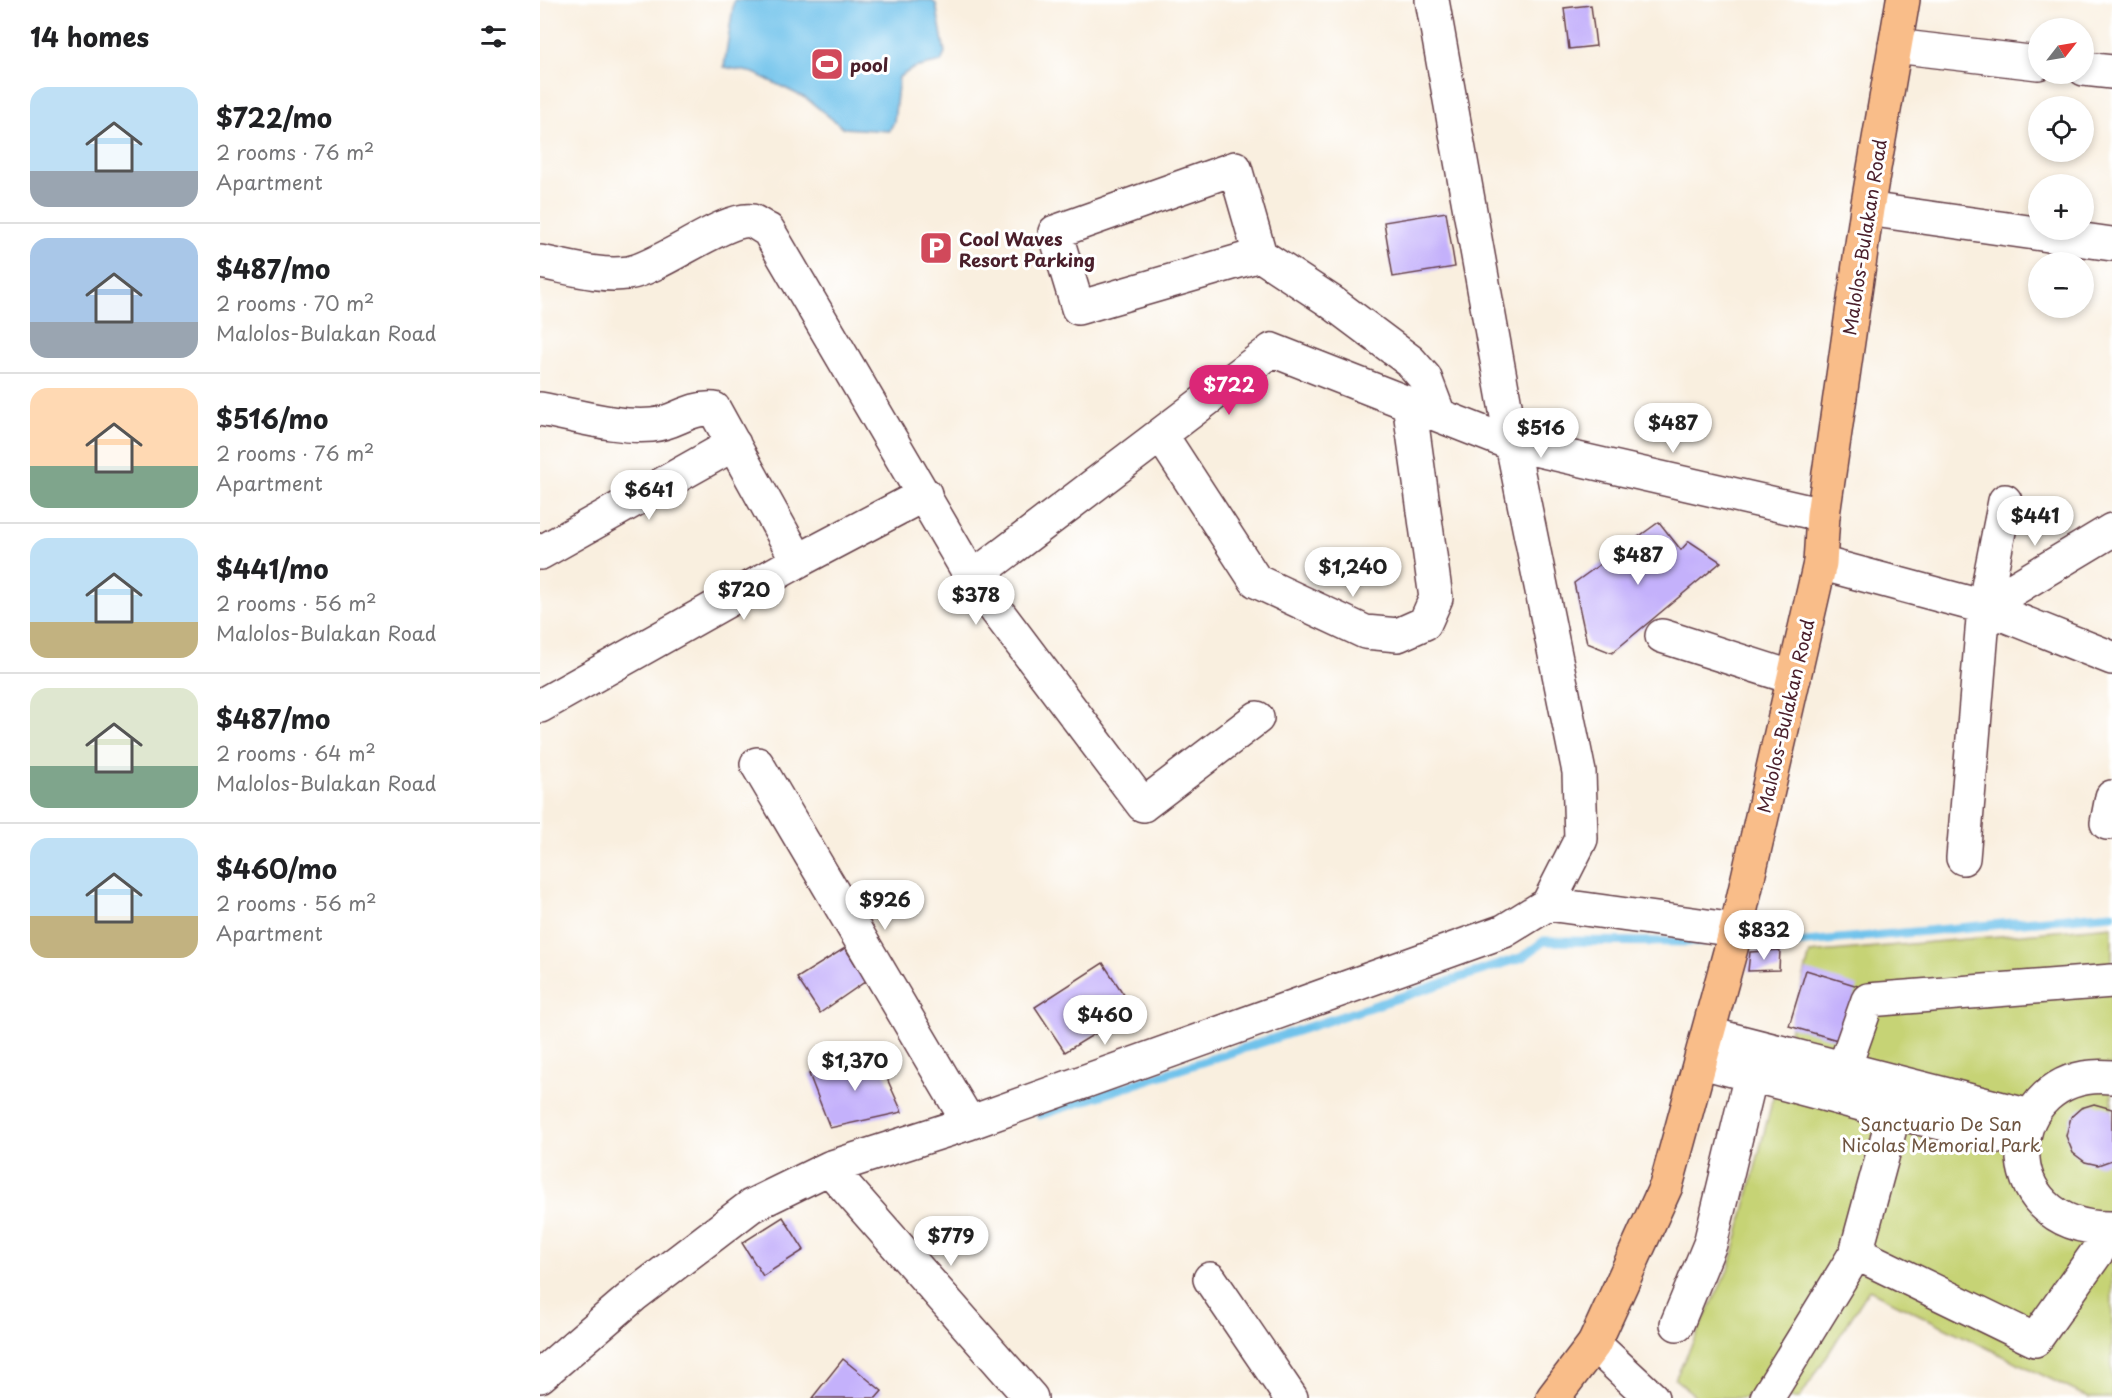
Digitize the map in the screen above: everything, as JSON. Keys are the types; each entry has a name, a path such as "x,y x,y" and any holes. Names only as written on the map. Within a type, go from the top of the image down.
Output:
{"main road":[{"name":"Malolos-Bulakan Road","path":"1553,1398 1594,1344 1666,1186 1736,930 1820,563 1823,515 1867,209 1903,0"}],"street":[{"path":"540,1376 633,1296 751,1206 829,1168 969,1123 1504,931 1548,904 1581,839 1579,772 1512,444 1432,0"},
{"path":"1895,46 2028,62"},
{"path":"2094,70 2112,72"},
{"path":"1161,435 1256,580 1365,632 1398,635 1425,623 1436,598 1424,409 1425,378 1410,361 1330,301 1260,255 1235,168 1054,232 1078,308 1260,255"},
{"path":"1867,209 2112,244"},
{"path":"540,262 608,274 630,273 650,266 732,225 751,221 768,230 925,494 972,578 1143,805 1257,718"},
{"path":"972,578 1272,350 1512,444 1823,515"},
{"path":"540,409 632,424 653,425 673,420 697,408 714,409 798,561"},
{"path":"540,553 734,444"},
{"path":"540,706 798,561 925,494"},
{"path":"1964,858 1984,607 2005,501"},
{"path":"1984,607 2112,530"},
{"path":"1820,563 1984,607 2084,649 2112,658"},
{"path":"1662,636 1794,678"},
{"path":"758,764 969,1123"},
{"path":"1548,904 1736,930"},
{"path":"1844,1068 1868,1000 2112,981"},
{"path":"1705,1048 2027,1129"},
{"path":"1755,1061 1844,1068 1898,1098"},
{"path":"1677,1324 1710,1244 1755,1061"},
{"path":"2112,1077 2093,1075 2068,1082 2046,1096 2027,1129 2023,1166 2028,1181 2046,1208 2066,1222 2090,1229 2112,1229"},
{"path":"1767,1398 1856,1253 1898,1098"},
{"path":"829,1168 1030,1398"},
{"path":"1856,1253 2035,1340 2112,1229"},
{"path":"1210,1279 1291,1398"},
{"path":"1594,1344 1652,1398"}],"green space":[{"name":"Sanctuario De San Nicolas Memorial Park","path":"2112,926 2112,1398 2089,1398 1869,1290 1800,1398 1698,1398 1675,1379 1730,1266 1810,953"}],"water":[{"name":"pool","path":"734,0 931,0 936,4 945,53 941,62 914,68 899,77 894,122 889,131 843,128 807,99 754,73 724,67"}],"building":[{"path":"1591,5 1596,46 1569,49 1564,8"},
{"path":"1446,212 1455,267 1393,277 1384,222"},
{"path":"1659,522 1681,550 1689,541 1721,562 1612,653 1587,643 1574,583"},
{"path":"845,948 866,981 820,1013 797,978"},
{"path":"1780,950 1779,970 1748,971 1750,952"},
{"path":"1103,963 1134,1010 1065,1052 1035,1007"},
{"path":"1806,970 1858,986 1841,1041 1789,1026"},
{"path":"875,1052 902,1112 830,1128 809,1074"},
{"path":"2094,1104 2112,1109 2112,1160 2098,1165 2085,1162 2073,1153 2066,1136 2071,1117 2081,1108"},
{"path":"783,1217 804,1250 763,1276 742,1243"},
{"path":"843,1359 882,1391 876,1398 812,1398"}],"waterway":[{"path":"1762,946 2112,914"},
{"path":"1040,1115 1523,957 1544,941 1703,942"}],"place":[{"name":"pool","path":"827,64"},
{"name":"Cool Waves Resort Parking","path":"936,248"}]}
